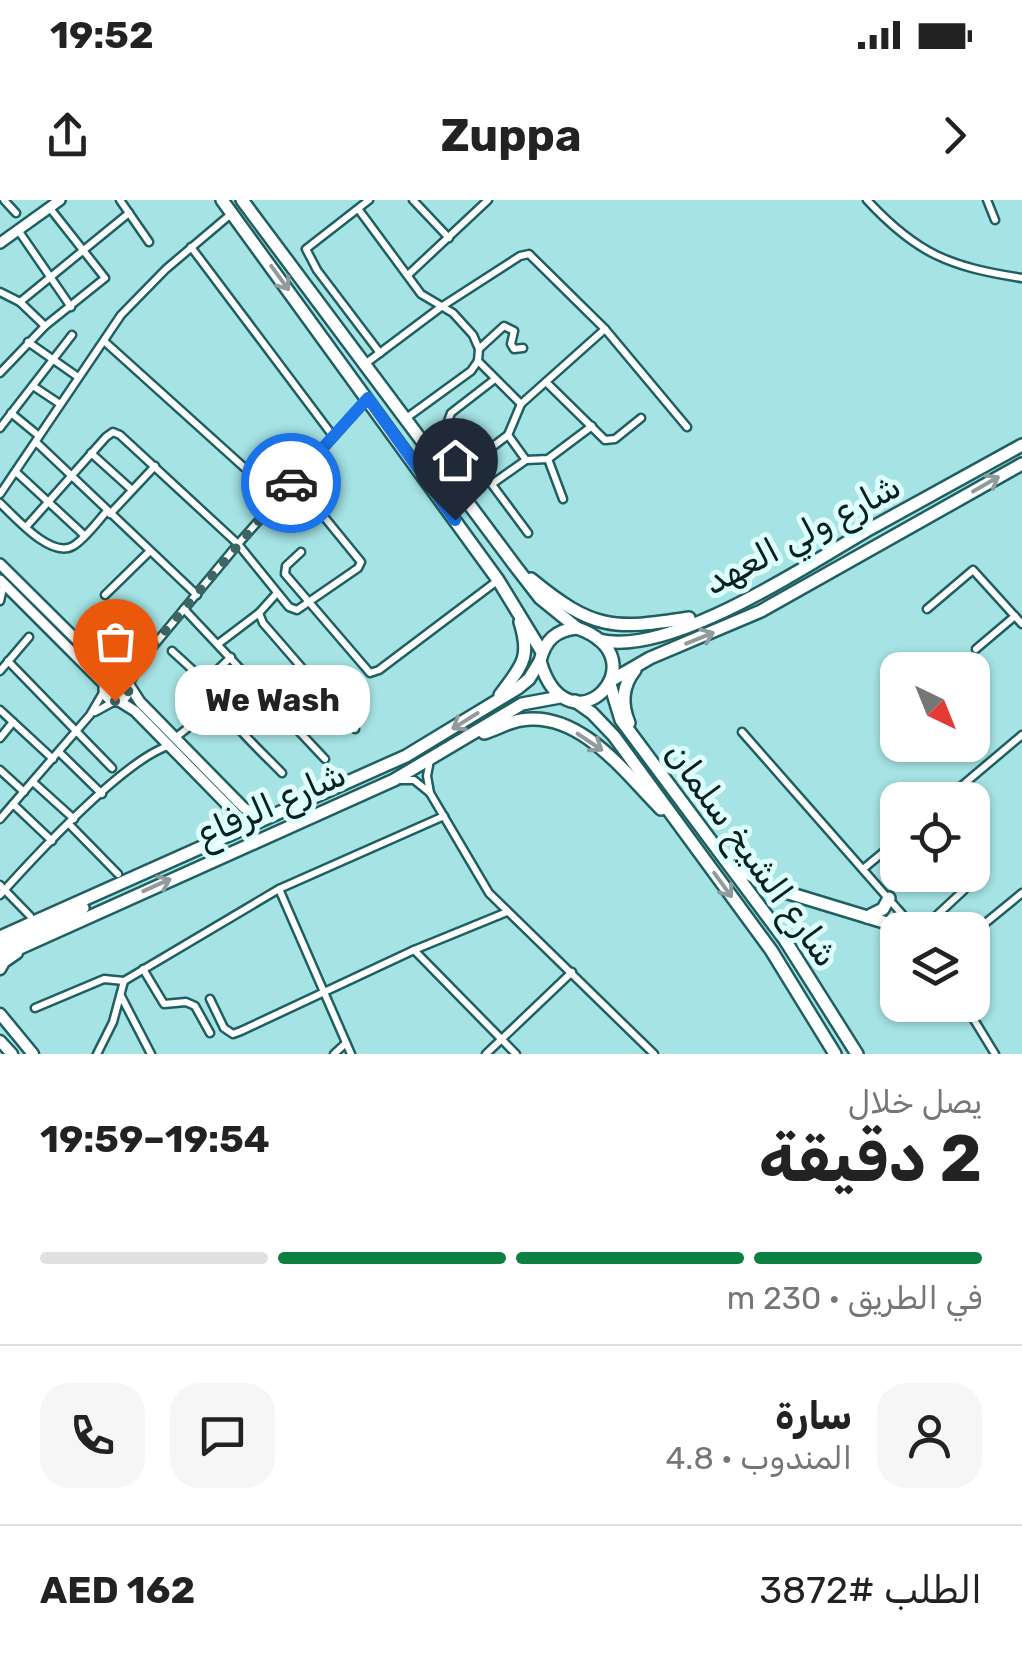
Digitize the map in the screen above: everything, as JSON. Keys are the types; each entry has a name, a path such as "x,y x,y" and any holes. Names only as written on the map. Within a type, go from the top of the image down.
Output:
{"main road":[{"path":"222,200 498,580 541,657 548,681 560,696 575,701 600,696 611,682 610,656 599,640 540,598 242,200"},
{"name":"شارع ولي العهد","path":"599,640 622,644 648,639 713,615 1022,445"},
{"name":"شارع ولي العهد","path":"611,682 650,658 760,611 1022,464"},
{"path":"516,568 570,608 616,626 650,626 713,615"},
{"path":"498,699 515,679 524,659 524,634 514,604"},
{"path":"541,657 554,634 578,628"},
{"name":"شارع الرفاع","path":"0,937 121,878 228,836 406,756 524,684 541,657"},
{"path":"644,753 623,704 629,677 650,658"},
{"name":"شارع الشيخ سلمان","path":"611,682 617,713 785,940 858,1054"},
{"name":"شارع الرفاع","path":"0,957 394,780 522,704 560,696"},
{"name":"شارع الشيخ سلمان","path":"575,701 608,728 772,950 835,1054"},
{"path":"466,738 521,720 552,722 568,728 599,746 687,836"},
{"path":"724,856 772,888 880,920"},
{"path":"0,947 72,914 121,878"},
{"path":"867,917 883,909 889,898"},
{"path":"0,969 4,962 36,941"},
{"path":"0,1014 32,1054"}],"street":[{"path":"4,200 16,213"},
{"path":"0,243 60,200"},
{"path":"120,200 149,242"},
{"path":"369,200 306,249 380,353"},
{"path":"414,200 449,238"},
{"path":"408,275 488,200"},
{"path":"867,200 926,252 980,272 1022,278"},
{"path":"987,200 995,220"},
{"path":"2,366 105,278 50,207"},
{"path":"359,210 422,294 464,323 478,343 478,361 472,371 405,419"},
{"path":"20,302 129,213"},
{"path":"0,494 78,377 140,294 232,213"},
{"path":"18,230 71,306"},
{"path":"191,247 334,436"},
{"path":"364,364 441,307 529,254 605,329 686,427"},
{"path":"302,280 318,270"},
{"path":"0,292 20,302 45,326"},
{"path":"478,349 504,326 514,332 514,348 523,348"},
{"path":"475,460 508,435 521,404 605,329"},
{"path":"349,343 365,332"},
{"path":"0,428 72,335"},
{"path":"104,341 278,498"},
{"path":"28,342 78,377"},
{"path":"478,361 521,404"},
{"path":"495,380 448,418 448,424 528,532"},
{"path":"546,382 610,442 640,418"},
{"path":"33,386 60,404"},
{"path":"90,715 126,697 140,661 368,398"},
{"path":"12,413 109,513 197,595"},
{"path":"492,484 526,460 548,459 592,426"},
{"path":"26,526 91,453 113,432 120,434 238,544 292,610 311,602 361,562 294,480"},
{"path":"508,435 526,460"},
{"path":"91,453 132,490"},
{"path":"548,459 562,499"},
{"path":"0,503 51,547 74,546 155,466"},
{"path":"457,491 482,470"},
{"path":"16,472 84,535"},
{"path":"104,595 150,551"},
{"path":"301,552 284,570 370,673 498,580"},
{"path":"0,564 116,677 129,685 172,742 234,812 237,822 228,836"},
{"path":"927,609 972,570 1022,624"},
{"path":"2,582 117,701 135,712 157,735 172,742 244,808 254,813 282,812"},
{"path":"2,582 0,601 14,596"},
{"path":"218,644 259,614 278,593"},
{"path":"184,609 324,758"},
{"path":"259,614 356,730"},
{"path":"976,650 1015,616"},
{"path":"0,671 29,637"},
{"path":"172,651 207,683 218,704 282,773"},
{"path":"207,683 231,657"},
{"path":"8,661 112,768"},
{"path":"0,819 90,715 105,688 140,661"},
{"path":"30,916 2,890 150,752 172,742 218,704"},
{"path":"0,710 53,759"},
{"path":"0,738 13,722"},
{"path":"742,732 901,912"},
{"path":"966,782 1022,734"},
{"path":"150,752 157,735"},
{"path":"59,752 102,794"},
{"path":"430,760 430,793"},
{"path":"0,770 24,792"},
{"path":"394,780 414,780 430,793 489,893 654,1054"},
{"path":"33,782 121,878"},
{"path":"13,804 52,841"},
{"path":"36,1008 104,979 124,981 279,889 444,816"},
{"path":"863,869 880,855"},
{"path":"279,889 351,1054"},
{"path":"938,912 962,892"},
{"path":"990,919 1022,893"},
{"path":"210,1000 224,1028 234,1034 506,912"},
{"path":"414,950 516,1054"},
{"path":"144,970 164,1004 186,1002 195,1006 210,1032"},
{"path":"486,1054 572,972"},
{"path":"97,1054 113,1022 124,981"},
{"path":"120,995 150,1054"},
{"path":"975,1022 995,1054"},
{"path":"334,1054 346,1042"}],"way so far":[{"path":"115,701 126,697 140,661 291,483"}],"place":[{"name":"We Wash","path":"115,701"}],"route":[{"path":"291,483 368,398 455,520"}]}
